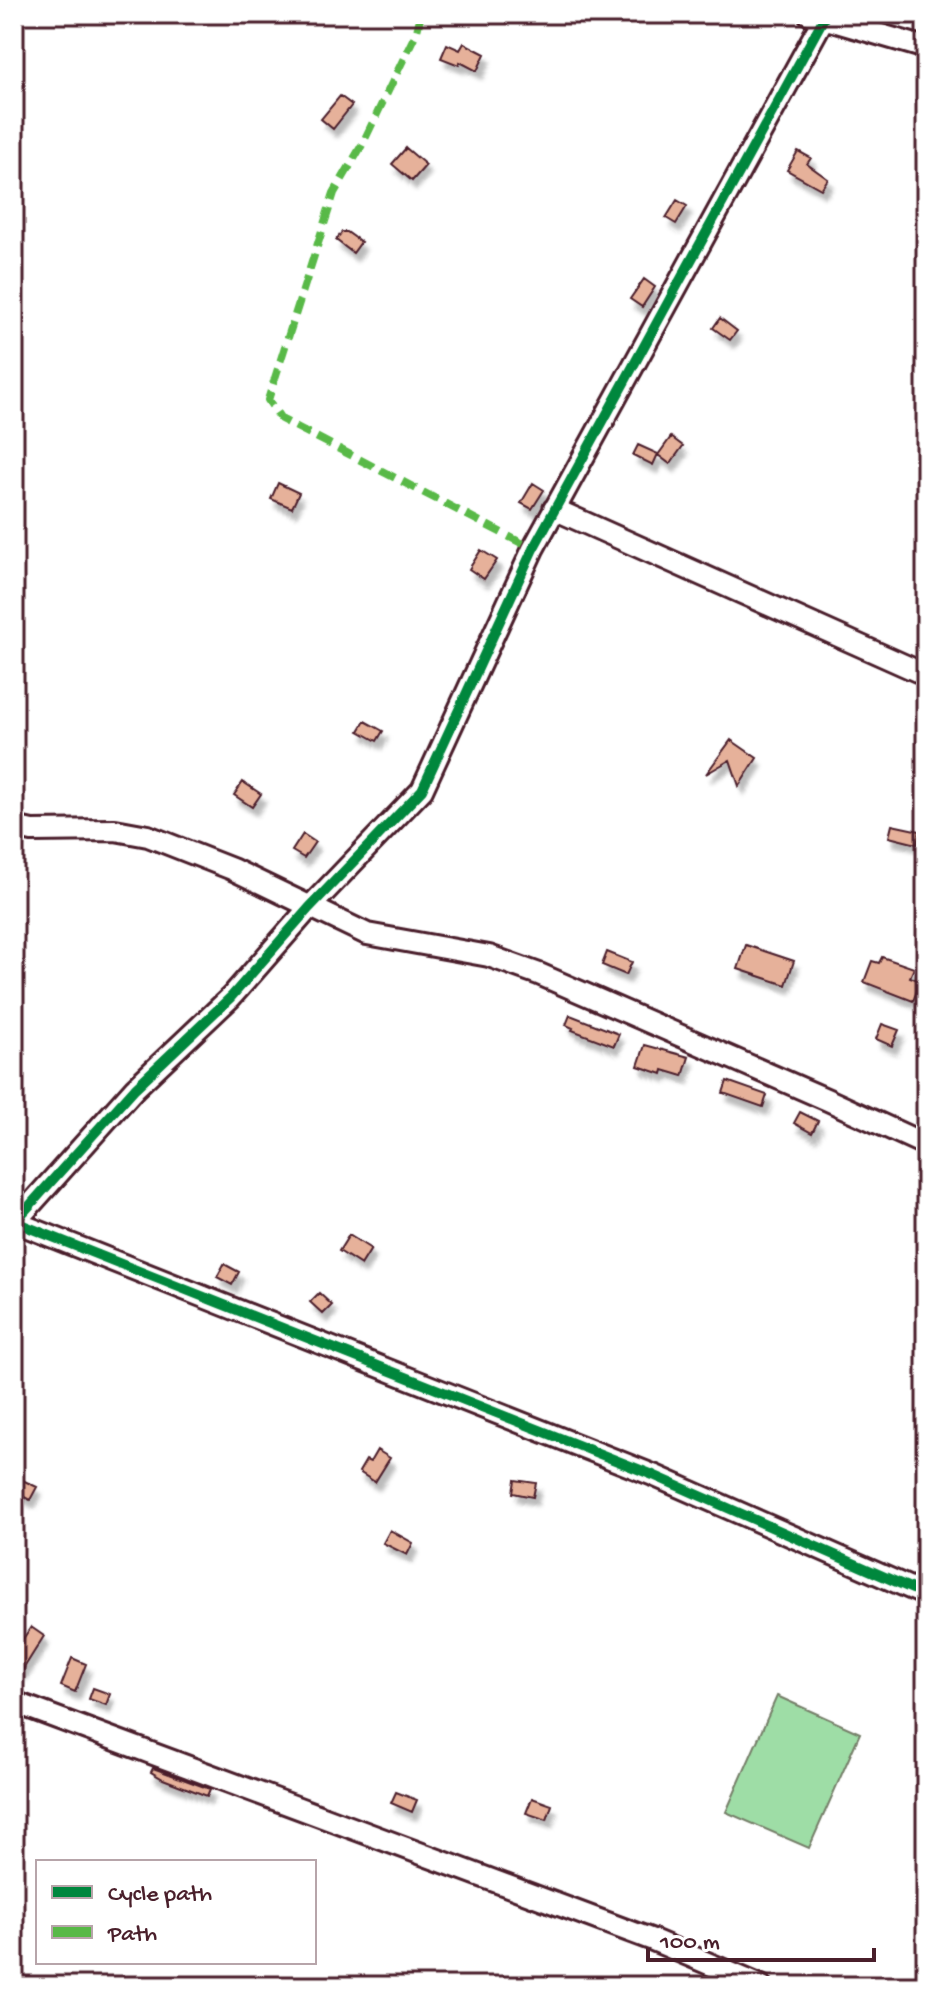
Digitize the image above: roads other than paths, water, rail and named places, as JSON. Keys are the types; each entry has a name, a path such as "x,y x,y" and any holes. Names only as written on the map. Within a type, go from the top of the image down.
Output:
{"street":[{"path":"926,48 819,15 533,549 422,790 309,908 231,997 135,1088 14,1223 653,1475 926,1595"},
{"path":"554,509 926,675"},
{"path":"14,827 32,831 115,830 148,836 232,869 367,934 489,956 539,974 926,1145"},
{"path":"14,1702 653,1940 761,1986"}]}
